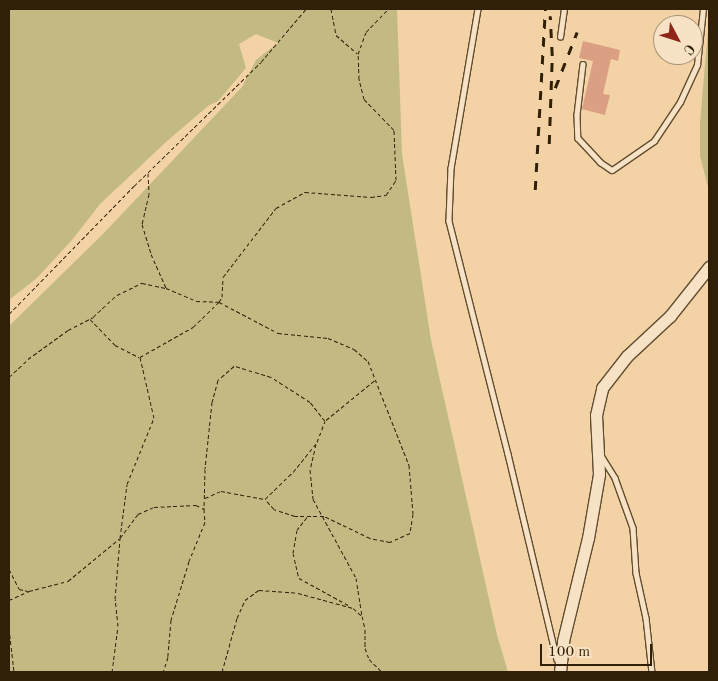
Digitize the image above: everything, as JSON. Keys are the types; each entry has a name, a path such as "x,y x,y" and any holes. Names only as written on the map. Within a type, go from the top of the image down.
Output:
{"street":[{"path":"559,670 599,474 596,415 602,388 627,356 670,316 709,266"}],"lane":[{"path":"478,9 451,168 449,221 506,445 559,670"},
{"path":"560,37 564,9"},
{"path":"583,64 577,115 578,138 612,170 654,141 680,102 697,65 703,9"},
{"path":"598,452 615,478 633,528 636,572 646,618 652,672"}],"path":[{"path":"9,314 261,62 306,9"},
{"path":"330,9 336,35 358,54"},
{"path":"140,357 193,327 218,302 222,296 223,277 276,208 305,192 371,197 386,195 396,180 394,130 364,100 359,79 358,54 366,32 388,9"},
{"path":"148,173 148,194 142,224 166,288"},
{"path":"9,378 28,359 68,330 90,319 116,295 142,283 166,288 196,301 218,302 278,333 328,338 354,349 368,361 409,464 413,514 410,533 390,542 376,539 324,516 295,516 274,509 265,499 221,492 204,498"},
{"path":"90,319 115,344 140,357 154,418 127,484 115,599 118,626 112,672"},
{"path":"163,672 168,657 171,620 189,561 205,522 204,498 212,402 218,380 234,366 271,377 310,402 325,421"},
{"path":"376,379 325,421 317,442 310,470 313,499 324,516 356,578 365,628 365,648 369,659 382,672"},
{"path":"265,499 293,472 317,442"},
{"path":"9,600 29,591 68,581 120,538 138,514 154,507 196,505 204,509"},
{"path":"308,516 296,530 293,553 299,578 353,608 362,616"},
{"path":"9,569 18,589 29,591"},
{"path":"222,672 237,618 245,600 259,590 298,593 353,608"},
{"path":"9,628 14,672"}],"shaded area":[{"path":"9,9 397,9 402,154 431,340 497,635 508,672 9,672 9,326 103,234 242,87 256,60 278,43 256,34 239,44 246,68 218,101 208,106 166,142 100,204 72,240 37,278 9,300"},
{"path":"709,18 709,191 700,156 700,123"}],"building":[{"path":"583,41 620,50 618,61 611,59 603,94 610,95 605,115 582,109 593,61 579,58"}],"railway":[{"path":"535,190 545,9"},
{"path":"549,144 552,56 550,16"},
{"path":"555,88 577,32"}]}
